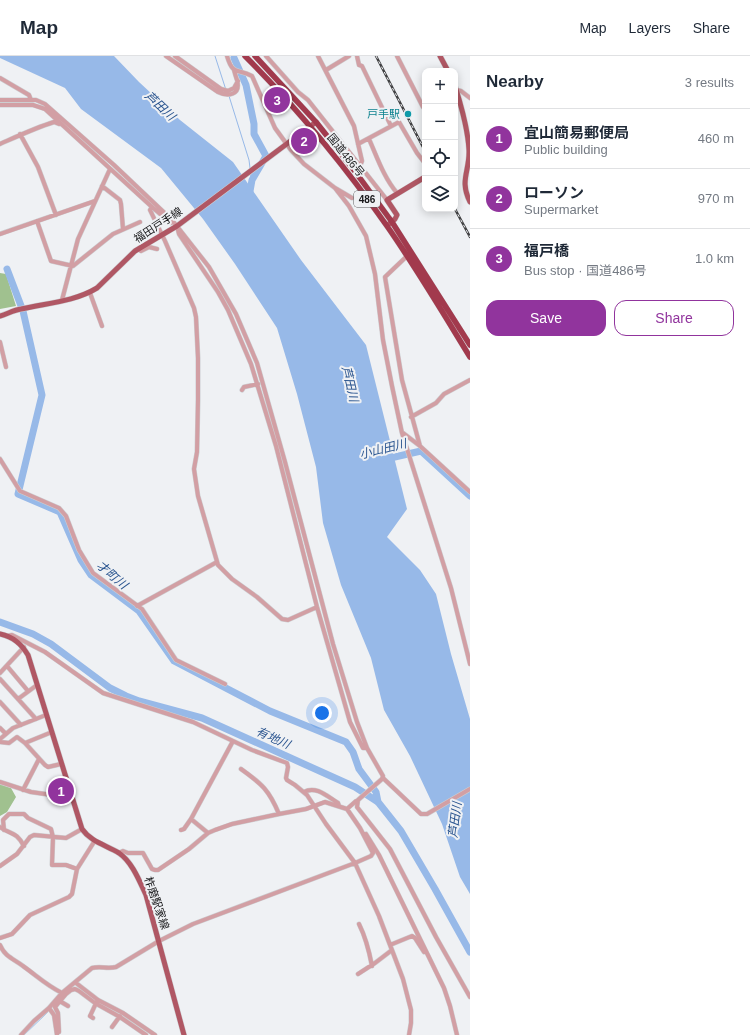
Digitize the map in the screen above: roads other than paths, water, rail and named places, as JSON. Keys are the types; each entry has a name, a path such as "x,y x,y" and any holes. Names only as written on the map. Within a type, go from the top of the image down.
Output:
{"highway":[{"name":"国道486号","path":"245,56 349,174 407,256 470,358"},
{"name":"国道486号","path":"255,56 316,122 354,170 392,222 470,345"}],"main road":[{"path":"440,56 446,68"},
{"path":"458,101 469,151 464,185 470,202"},
{"name":"福田戸手線","path":"0,316 22,309 75,298 90,293 101,285 139,249 178,225 316,122"},
{"path":"387,226 392,222 396,215 386,200 422,179"},
{"path":"0,634 20,643 24,648"},
{"name":"柞磨駅家線","path":"24,648 28,655 82,830 94,842 119,853 127,860 146,895 184,1035"}],"street":[{"path":"166,56 218,92 225,95 231,94 238,88 238,81 234,70 230,66 227,56"},
{"path":"176,56 221,89 228,91 234,88 238,81"},
{"path":"266,56 298,92 308,100 386,200"},
{"path":"318,56 354,126 362,161 360,166"},
{"path":"326,70 349,56"},
{"path":"356,56 359,65 362,66 391,126"},
{"path":"397,56 422,106"},
{"path":"234,70 252,76 275,128 304,164 335,188 352,198"},
{"path":"0,78 29,95 31,100"},
{"path":"458,90 470,98"},
{"path":"0,100 36,100 51,108 178,225 209,267 236,314 257,364 283,454 334,644 357,722 367,748 382,778 421,814 427,814 470,789"},
{"path":"0,105 33,105 45,109 152,207 178,225 179,234 218,292 228,310 258,384 317,607 350,722 363,748 367,748"},
{"path":"0,144 20,134 54,122 63,126"},
{"path":"358,144 399,122 422,159"},
{"path":"20,134 38,167 56,215"},
{"path":"368,139 397,194"},
{"path":"62,300 78,239 110,169"},
{"path":"102,186 120,200 122,204 123,229"},
{"path":"335,188 349,206 366,236 375,274 383,340 402,433 451,588 470,664"},
{"path":"0,234 95,201"},
{"path":"152,207 150,210 194,308 196,317 198,358 198,438 194,469 198,496 217,562 223,571 257,597 282,619 288,620 317,607"},
{"path":"37,222 51,261 71,264 73,266 106,238 140,222"},
{"path":"139,249 141,251 149,247 157,249"},
{"path":"407,256 384,277 402,380 420,446"},
{"path":"90,293 102,326"},
{"path":"0,342 6,367"},
{"path":"251,364 252,353"},
{"path":"411,417 436,403 444,394 470,380"},
{"path":"242,390 244,387 258,384"},
{"path":"402,433 420,446 470,492"},
{"path":"0,459 20,491 59,508 66,516 79,550 93,573 142,610 176,660 225,684"},
{"path":"137,606 217,562"},
{"path":"7,636 12,635 45,652 103,693 125,701 163,711 193,722 252,750 287,763 287,780 304,792 329,829 355,863 380,916 403,979 411,1010 409,1035"},
{"path":"0,673 24,648"},
{"path":"6,666 28,691"},
{"path":"0,678 36,719"},
{"path":"18,699 37,684"},
{"path":"0,702 21,725"},
{"path":"46,714 14,728 0,741 9,743 17,737 25,743 48,767 61,764"},
{"path":"0,728 6,734"},
{"path":"25,743 52,732"},
{"path":"181,830 191,819 233,741"},
{"path":"23,790 39,758"},
{"path":"241,769 259,782 267,791 273,799 279,814"},
{"path":"348,809 382,778"},
{"path":"0,782 31,792 72,798"},
{"path":"304,792 308,790 316,790 340,806"},
{"path":"358,801 357,807 390,849 436,937 470,997"},
{"path":"59,1033 58,1014 55,1007 62,993 76,983 92,968 116,967 159,941 193,924 355,863 371,856 373,853 348,809 325,802 306,809 232,824 208,833 190,849 158,870 152,869 143,853 128,853 123,851 119,853"},
{"path":"24,846 20,838 2,828 3,820 9,814 24,814 28,818 51,829 53,837 52,865 66,865 77,869"},
{"path":"191,819 208,833"},
{"path":"360,828 365,831 379,855 444,988 457,1035"},
{"path":"0,866 9,860 24,846 30,837 34,835 66,838 82,830"},
{"path":"0,938 12,934 30,915 72,894 77,869 94,842"},
{"path":"359,924 365,935 372,966"},
{"path":"358,974 372,966 391,948 412,936 425,953 428,954"},
{"path":"0,946 9,958 22,965 48,986 62,993"},
{"path":"76,983 97,1001"},
{"path":"21,1035 34,1021 74,989 121,1015 146,1035"},
{"path":"59,1000 68,1006"},
{"path":"93,1018 90,1014 97,1001"},
{"path":"50,1009 54,1015 59,1033"},
{"path":"112,1027 121,1015"},
{"path":"134,1035 138,1028"},
{"path":"138,1028 155,1035"}],"water":[{"name":"芦田川","path":"0,56 114,56 139,82 180,120 233,162 301,260 366,345 407,509 387,537 420,570 436,594 451,654 470,719 470,894 460,877 442,824 410,756 384,710 371,658 341,585 323,523 316,467 297,394 277,328 203,219 161,168 81,109 65,88 0,58"}],"waterway":[{"path":"215,56 226,90"},
{"path":"234,58 246,85 254,124 254,134 266,156 252,180 249,197"},
{"path":"229,96 249,160 250,168"},
{"path":"250,188 251,173"},
{"name":"才町川","path":"7,269 23,311 42,395 18,494 60,512 81,560 91,575 139,611 174,661 270,711 346,742 353,752 359,769 376,792 378,802"},
{"name":"小山田川","path":"386,459 421,451 470,496"},
{"name":"有地川","path":"0,622 33,634 51,644 110,688 126,696 202,718 355,787 378,802 401,831 470,952"},
{"path":"24,1035 50,1010"}],"railway":[{"path":"376,56 422,145"},
{"path":"457,212 470,237"}],"place":[{"name":"福戸橋","path":"277,100"},
{"name":"戸手駅","path":"408,114"},
{"name":"ローソン","path":"304,141"},
{"name":"宜山簡易郵便局","path":"61,791"}]}
